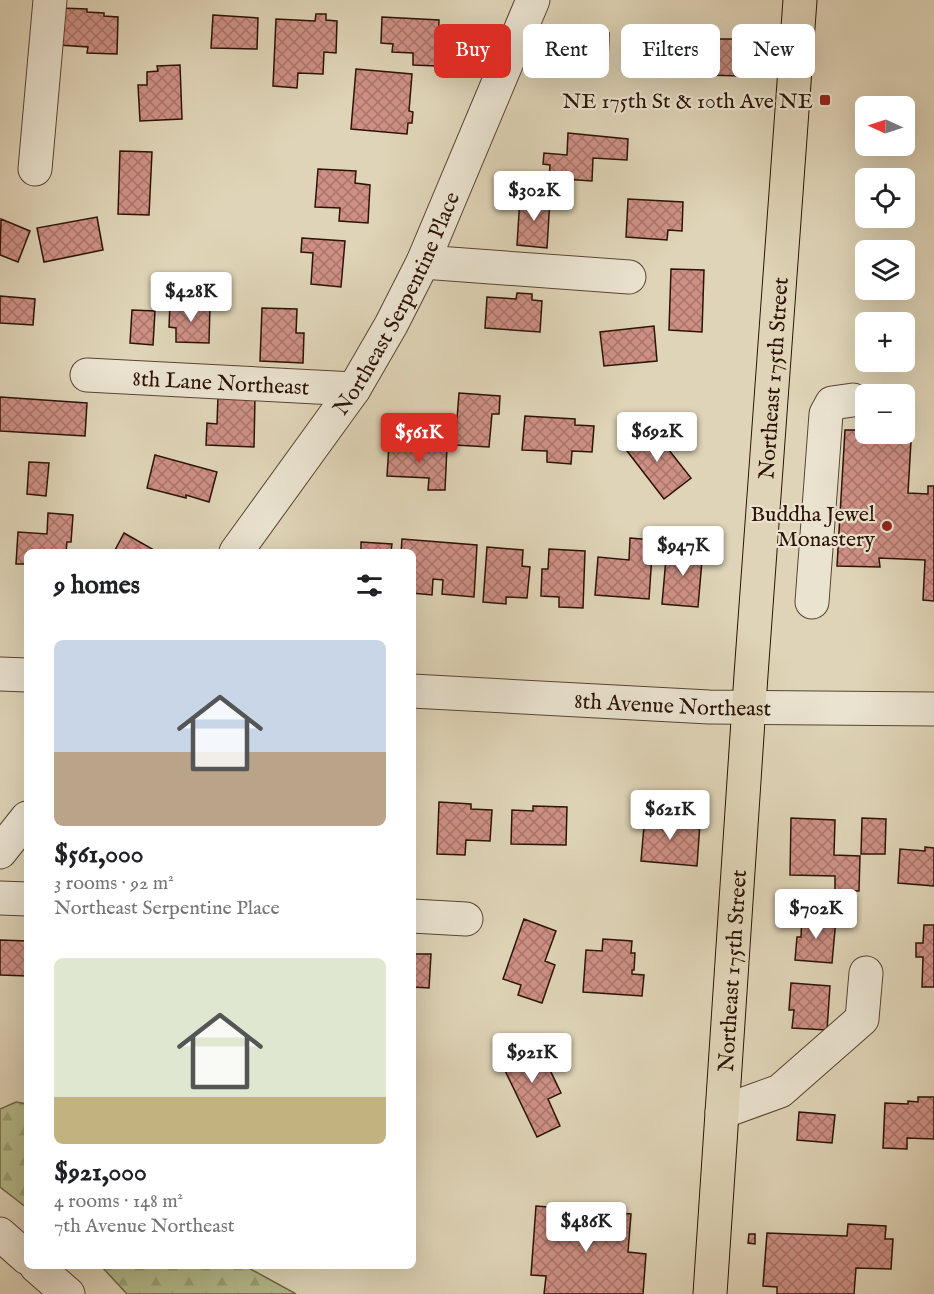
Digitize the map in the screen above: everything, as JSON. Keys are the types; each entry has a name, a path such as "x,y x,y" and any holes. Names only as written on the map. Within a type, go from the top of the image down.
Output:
{"main road":[{"name":"Northeast 175th Street","path":"710,1294 749,707 800,0"}],"street":[{"path":"35,169 50,0"},
{"name":"Northeast Serpentine Place","path":"238,549 354,389 423,262 532,0"},
{"path":"423,262 629,277"},
{"name":"8th Lane Northeast","path":"87,375 354,389"},
{"path":"812,602 826,414 832,403 853,400"},
{"path":"0,674 24,675"},
{"name":"8th Avenue Northeast","path":"416,692 749,707 934,709"},
{"path":"0,852 24,822"},
{"path":"0,898 24,900"},
{"path":"416,916 466,919"},
{"path":"722,1112 780,1091 862,1019 866,973"},
{"path":"0,1234 24,1255"},
{"path":"39,1269 68,1294"}],"green space":[{"path":"16,1102 24,1103 24,1206 0,1187 0,1109"},
{"path":"104,1269 250,1269 296,1294 127,1294"}],"building":[{"path":"60,8 87,9 87,12 118,17 117,54 87,53 88,47 59,45"},
{"path":"316,14 326,14 326,20 337,21 336,53 324,52 323,74 298,73 297,88 273,86 276,19 315,21"},
{"path":"213,15 258,18 257,49 211,48"},
{"path":"382,17 439,20 439,24 434,24 434,66 413,65 413,53 392,52 393,44 381,43"},
{"path":"720,39 732,39 732,76 720,75"},
{"path":"180,65 182,119 140,121 138,85 147,85 147,72 158,71 157,66"},
{"path":"356,69 412,74 409,111 413,112 412,123 408,123 407,134 351,129"},
{"path":"568,133 628,139 627,160 593,158 592,181 549,178 550,165 543,164 544,153 567,155"},
{"path":"120,151 152,152 149,215 118,214"},
{"path":"318,169 356,171 355,183 370,185 368,223 339,221 340,208 315,207"},
{"path":"520,197 550,199 547,248 517,245"},
{"path":"628,199 683,202 682,231 668,230 667,240 626,237"},
{"path":"97,217 103,250 44,262 37,228"},
{"path":"1,219 30,231 18,262 0,255"},
{"path":"302,238 345,241 341,287 311,284 313,253 301,252"},
{"path":"671,269 704,270 702,332 669,330"},
{"path":"517,293 532,294 532,300 542,301 540,332 485,328 487,297 516,299"},
{"path":"0,296 35,299 33,325 0,323"},
{"path":"170,304 210,305 209,343 176,342 176,328 169,327"},
{"path":"262,308 297,309 296,333 304,333 303,363 260,361"},
{"path":"132,310 155,311 153,345 130,343"},
{"path":"654,326 657,361 604,366 600,332"},
{"path":"459,393 500,396 499,414 492,414 489,447 455,445"},
{"path":"218,396 255,397 254,447 206,445 207,423 217,424"},
{"path":"0,397 87,403 85,436 0,431"},
{"path":"525,416 575,419 575,425 594,426 592,452 572,451 571,464 547,462 547,451 522,450"},
{"path":"650,426 691,478 664,499 624,447"},
{"name":"Buddha Jewel Monastery","path":"845,430 855,430 855,444 911,444 908,493 928,494 928,486 934,486 934,601 923,600 925,560 879,558 880,567 837,566"},
{"path":"389,445 447,447 445,490 428,490 429,478 387,476"},
{"path":"155,455 217,472 209,502 147,488"},
{"path":"29,462 49,463 46,496 27,494"},
{"path":"48,513 73,515 71,542 67,542 66,549 24,549 24,564 16,564 18,532 47,534"},
{"path":"124,533 152,549 116,549"},
{"path":"630,538 653,540 649,599 595,595 598,557 629,560"},
{"path":"402,539 477,545 474,597 442,594 443,580 433,579 432,595 416,593 416,549 401,549"},
{"path":"361,542 392,544 391,549 361,549"},
{"path":"487,547 523,550 522,566 530,567 527,598 506,597 506,604 483,602"},
{"path":"667,547 703,549 698,607 662,604"},
{"path":"549,549 585,551 583,608 559,607 559,597 541,596 542,569 548,569"},
{"path":"439,802 471,804 471,809 492,810 490,841 466,840 465,855 437,854"},
{"path":"533,806 567,807 566,845 511,844 512,810 533,811"},
{"path":"645,814 682,817 682,821 700,823 697,866 641,861"},
{"path":"791,818 835,820 834,855 860,856 859,891 835,890 835,876 790,875"},
{"path":"862,818 886,819 885,854 861,854"},
{"path":"925,847 934,848 934,886 898,883 900,849 925,851"},
{"path":"802,916 836,919 832,963 795,960 797,937 801,937"},
{"path":"524,919 556,931 545,961 555,965 542,1003 518,995 521,985 503,979"},
{"path":"924,925 934,925 934,987 922,987 923,957 916,957 916,943 923,943"},
{"path":"603,939 632,941 631,953 635,953 632,974 644,975 642,996 583,992 586,950 602,951"},
{"path":"0,940 24,941 24,976 0,975"},
{"path":"416,954 431,954 429,988 416,987"},
{"path":"791,983 830,986 827,1030 792,1028 794,1010 789,1010"},
{"path":"534,1037 561,1093 548,1099 560,1126 537,1137 497,1054"},
{"path":"918,1097 934,1097 934,1139 907,1138 907,1149 883,1148 885,1103 908,1104 908,1101 918,1102"},
{"path":"799,1112 835,1115 832,1143 797,1140"},
{"path":"536,1206 631,1214 628,1252 646,1254 643,1294 544,1294 546,1276 531,1275"},
{"path":"848,1224 886,1226 885,1239 893,1239 891,1269 856,1268 854,1294 777,1294 777,1287 763,1286 767,1233 847,1236"},
{"path":"749,1234 755,1234 755,1244 748,1243"}],"place":[{"name":"NE 175th St & 10th Ave NE","path":"825,100"},
{"name":"Buddha Jewel Monastery","path":"887,526"}]}
